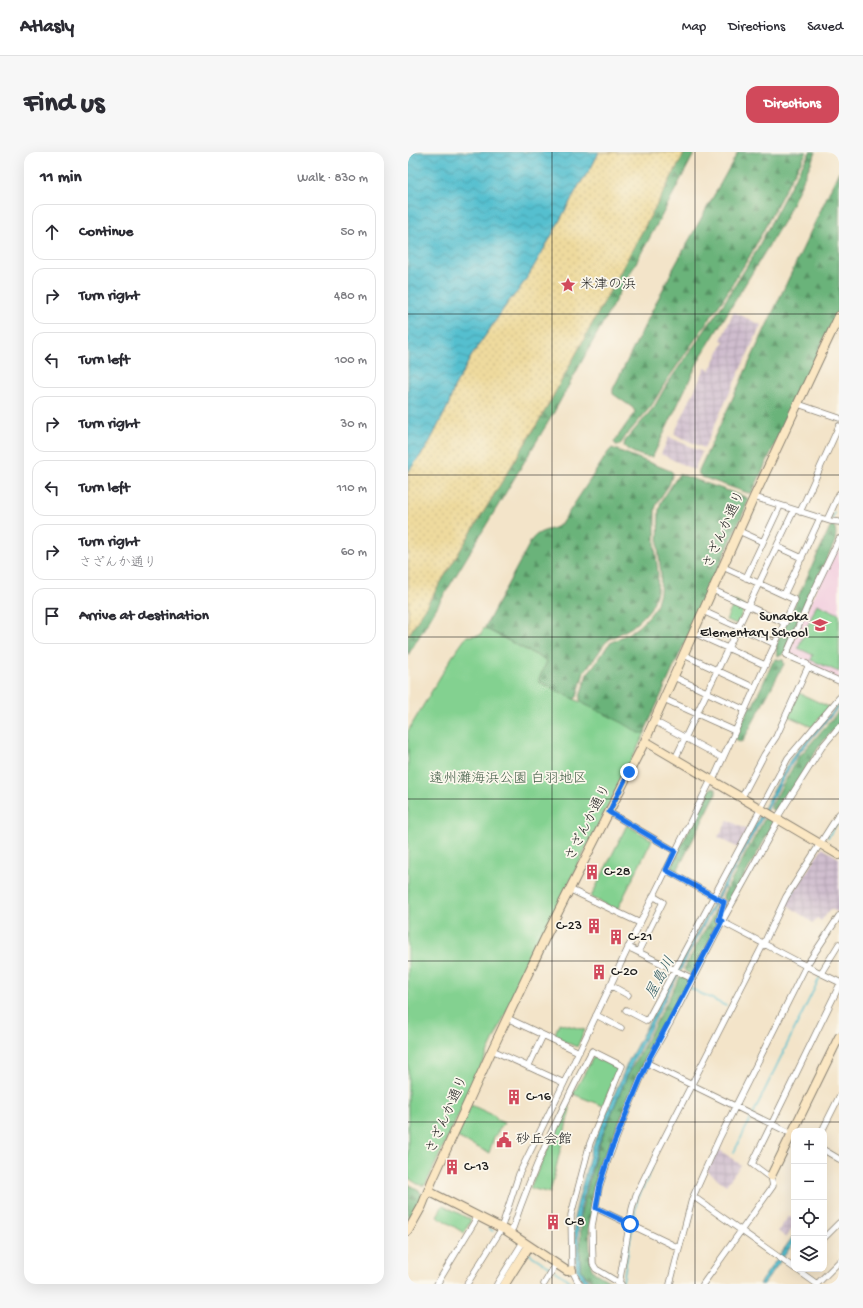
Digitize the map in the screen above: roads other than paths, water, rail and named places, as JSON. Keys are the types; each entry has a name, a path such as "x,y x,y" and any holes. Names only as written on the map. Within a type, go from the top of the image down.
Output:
{"street":[{"name":"さざんか通り","path":"408,1231 419,1213 492,1050 569,889 645,741 754,498 798,404 835,332 839,316"},
{"path":"798,404 839,418"},
{"path":"675,759 778,547 839,426"},
{"path":"827,520 839,494"},
{"path":"754,498 827,520 839,522"},
{"path":"746,578 780,506"},
{"path":"784,595 820,518"},
{"path":"739,531 763,542"},
{"path":"839,539 812,595 786,655 839,681"},
{"path":"778,547 802,558"},
{"path":"468,1284 501,1228 519,1174 675,851 723,758 794,600 723,568"},
{"path":"713,590 784,622"},
{"path":"703,611 775,644"},
{"path":"694,633 765,665"},
{"path":"684,655 755,688"},
{"path":"742,797 764,755 776,737 808,667"},
{"path":"674,677 745,710"},
{"path":"626,1010 647,1021 677,971 763,810 791,753 839,698"},
{"path":"664,699 735,731"},
{"path":"654,721 723,758"},
{"path":"839,727 822,746 778,819 722,921 648,1063 611,1150 600,1184 591,1230 593,1266 620,1284 633,1204 650,1164 786,897 839,814"},
{"path":"645,741 839,855"},
{"path":"609,812 675,851"},
{"path":"666,870 724,902 719,920 839,982"},
{"path":"569,889 640,923"},
{"path":"638,952 663,902 653,896"},
{"path":"670,1284 694,1197 719,1139 806,966 839,916"},
{"path":"821,973 839,944"},
{"path":"628,947 693,979"},
{"path":"610,985 628,994"},
{"path":"771,1176 768,1176 752,1164 839,986"},
{"path":"596,1015 621,1028"},
{"path":"507,1018 588,1058"},
{"path":"528,1067 543,1035"},
{"path":"796,1128 839,1037"},
{"path":"492,1050 573,1086"},
{"path":"509,1233 513,1228 525,1190 573,1086 592,1051 622,1066 591,1138 572,1210 570,1225 572,1270 580,1284"},
{"path":"648,1063 791,1133"},
{"path":"824,1128 839,1097"},
{"path":"703,1284 773,1186 771,1176 791,1138"},
{"path":"827,1152 839,1158"},
{"path":"428,1191 501,1228 567,1271 572,1270"},
{"path":"694,1197 791,1265"},
{"path":"596,1208 679,1248"},
{"path":"437,1284 478,1216"},
{"path":"826,1236 839,1223"},
{"path":"497,1284 526,1244"},
{"path":"505,1284 526,1244"},
{"path":"800,1272 817,1284 839,1262"},
{"path":"544,1284 556,1264"}],"water":[{"path":"408,152 599,152 530,273 472,355 454,388 448,406 427,447 408,472"},
{"path":"839,704 839,707 800,752 790,767 700,933 633,1062 597,1147 581,1206 578,1225 580,1268 586,1278 595,1284 587,1284 580,1278 576,1269 574,1218 591,1151 629,1060 790,760"},
{"path":"791,1239 791,1246 764,1284 759,1284"}],"waterway":[{"path":"832,519 834,512"},
{"path":"828,837 839,820"},
{"path":"787,901 794,889"},
{"path":"753,1114 821,975"},
{"path":"690,988 726,1006"},
{"path":"734,1152 752,1116"},
{"path":"633,1223 637,1201 652,1168"},
{"path":"489,1229 493,1231"},
{"path":"623,1281 632,1230"},
{"path":"528,1253 543,1263"},
{"path":"545,1264 551,1268"},
{"path":"555,1271 570,1281"}],"place":[{"name":"米津の浜","path":"568,285"},
{"name":"Sunaoka Elementary School","path":"820,625"},
{"name":"C-28","path":"592,872"},
{"name":"C-23","path":"594,926"},
{"name":"C-21","path":"616,937"},
{"name":"C-20","path":"599,972"},
{"name":"C-16","path":"514,1097"},
{"name":"砂丘会館","path":"504,1140"},
{"name":"C-13","path":"452,1167"},
{"name":"C-8","path":"553,1222"}],"park label":[{"name":"遠州灘海浜公園 白羽地区","path":"508,779"}],"water label":[{"name":"屋島川","path":"661,978"}]}
